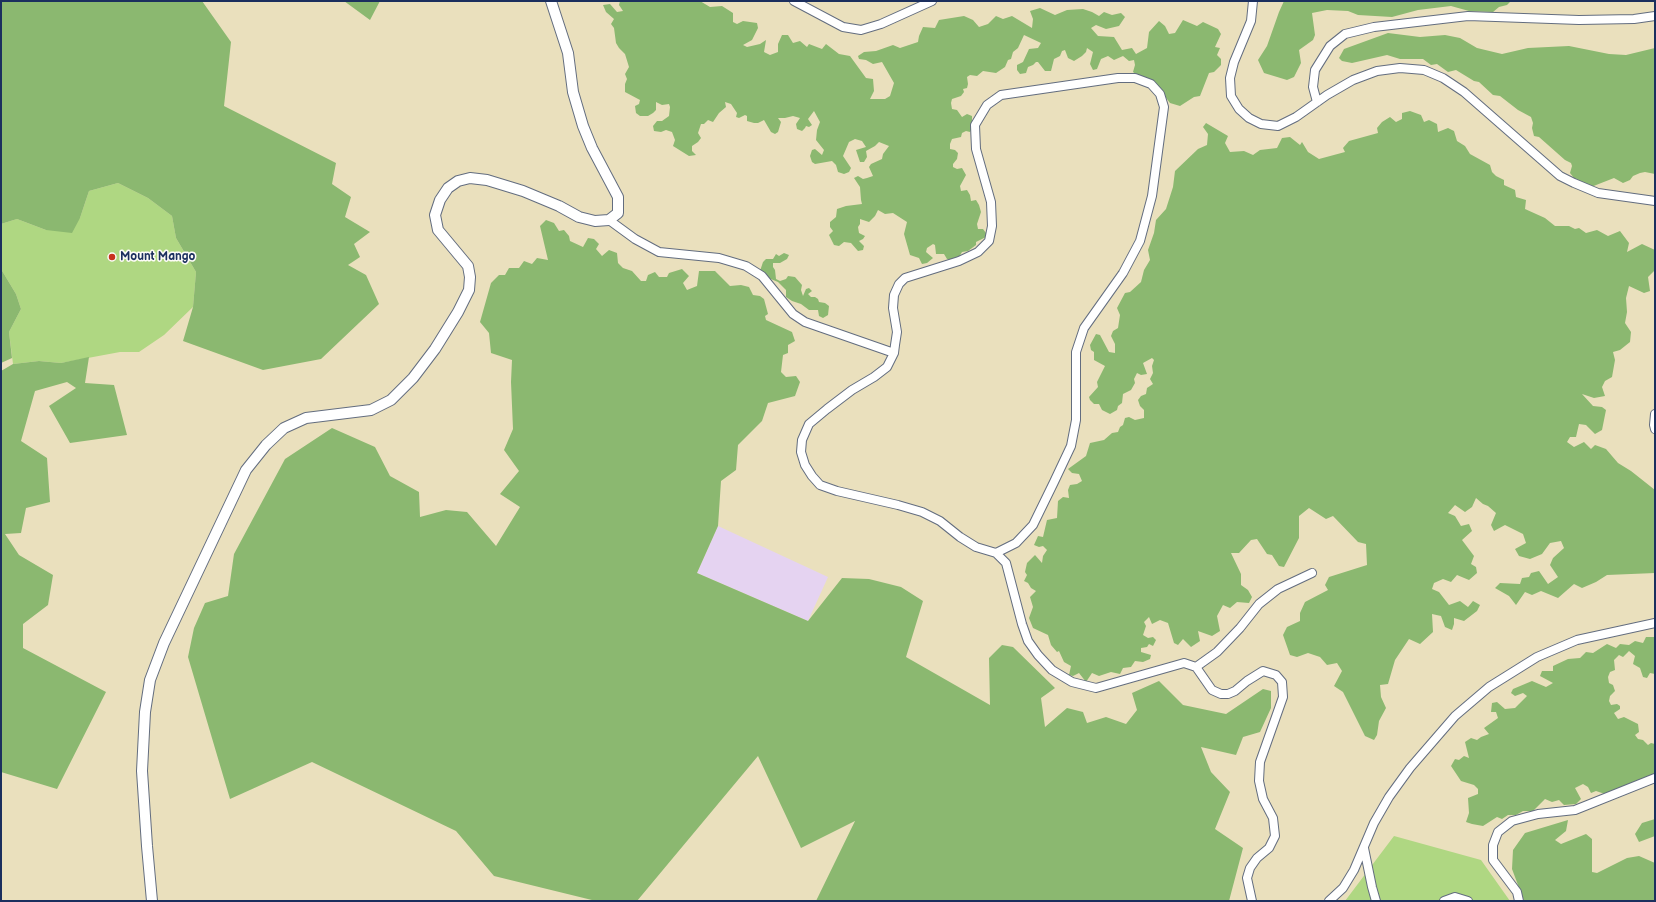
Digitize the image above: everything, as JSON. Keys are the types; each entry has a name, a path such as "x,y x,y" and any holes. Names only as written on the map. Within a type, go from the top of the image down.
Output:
{"street":[{"path":"152,901 142,771 145,712 150,680 164,643 246,470 266,445 284,428 306,418 371,410 391,400 412,378 435,349 458,312 469,290 470,277 468,266 438,230 435,215 440,200 448,188 458,181 470,178 487,180 523,191 560,206 579,217 595,221 609,220 618,213 618,198 592,148 583,126 573,92 568,52 551,1"},
{"path":"794,1 843,27 861,30 871,28 932,1"},
{"path":"1253,1 1251,22 1234,62 1230,78 1232,96 1239,109 1249,118 1262,124 1278,126 1296,117 1353,80 1377,70 1400,68 1424,70 1443,78 1464,92 1560,176 1574,184 1598,193 1655,201"},
{"path":"1317,102 1313,87 1315,70 1330,46 1345,34 1374,27 1468,16 1579,20 1634,19 1655,16"},
{"path":"996,553 1016,543 1033,525 1054,482 1070,446 1076,420 1076,352 1084,328 1123,272 1140,241 1152,196 1164,108 1160,94 1151,84 1135,78 1118,78 1001,95 987,105 975,125 976,149 991,202 992,226 989,240 978,252 959,261 905,278 899,284 894,294 897,332 894,353 887,367 874,377 852,390 809,424 802,440 801,452 805,465 820,485 837,491 898,504 922,512 940,521 960,537 976,547 996,553 1006,563 1028,641 1038,655 1052,670 1072,682 1096,688 1184,663 1196,667 1212,690 1221,694 1228,694 1235,691 1263,671 1276,675 1282,682 1283,697 1260,762 1259,781 1263,799 1272,818 1275,836 1269,848 1257,858 1250,868 1247,878 1252,901"},
{"path":"609,220 635,239 659,252 719,258 746,266 762,276 792,314 805,322 894,353"},
{"path":"1655,414 1655,429"},
{"path":"1196,667 1216,652 1240,628 1259,604 1278,589 1312,573"},
{"path":"1329,901 1343,888 1354,870 1374,824 1389,797 1410,768 1455,716 1489,687 1537,657 1577,640 1655,623"},
{"path":"1519,901 1517,892 1494,860 1493,845 1498,832 1512,821 1538,814 1576,810 1655,778"},
{"path":"1364,848 1376,901"},
{"path":"1444,901 1455,897 1468,901"}],"shaded area":[{"path":"718,526 828,577 808,621 697,573"}],"green space":[{"path":"1,1 202,1 231,42 224,106 336,163 332,184 351,197 345,217 370,232 354,244 360,257 348,265 366,275 379,304 321,359 263,370 183,341 193,307 196,272 176,238 172,216 148,198 118,183 89,191 80,218 72,233 46,230 17,219 1,224"},
{"path":"344,1 380,1 370,20"},
{"path":"620,1 700,1 710,7 722,6 733,13 733,22 737,24 743,21 757,23 758,28 752,40 743,45 747,47 760,44 766,40 764,52 770,55 778,52 778,44 782,35 788,35 793,43 800,41 807,47 809,44 822,49 826,44 839,54 850,56 866,78 873,79 874,91 870,99 885,99 890,96 894,83 882,62 873,64 866,60 859,59 858,56 864,52 876,51 893,45 900,48 918,42 923,27 935,28 939,20 964,16 973,20 979,27 988,24 996,16 1003,19 1012,16 1032,28 1033,19 1030,11 1040,8 1055,15 1067,10 1083,9 1099,16 1104,12 1112,15 1121,13 1125,17 1119,26 1106,29 1096,25 1091,28 1098,36 1114,37 1122,50 1132,48 1136,54 1147,48 1149,32 1159,21 1165,26 1169,34 1175,33 1183,20 1197,26 1203,22 1218,29 1221,34 1215,47 1220,48 1217,55 1221,59 1221,65 1214,72 1209,73 1200,96 1194,97 1180,106 1170,103 1163,94 1133,72 1135,65 1134,60 1129,61 1123,56 1114,60 1108,56 1101,59 1097,69 1093,70 1090,64 1093,52 1087,48 1086,52 1082,56 1074,61 1068,58 1065,50 1062,51 1060,56 1054,59 1051,71 1045,71 1038,62 1036,62 1028,67 1026,73 1020,74 1017,70 1017,65 1023,62 1029,49 1038,48 1041,43 1024,35 1018,48 1013,52 1011,59 1008,60 1005,67 996,73 983,71 977,76 970,75 967,77 967,88 963,89 964,92 961,96 952,99 951,103 952,109 957,110 962,117 967,114 972,116 972,128 970,132 966,131 962,133 961,137 952,139 950,149 955,150 958,153 953,167 957,169 962,168 966,175 960,186 961,191 967,190 971,201 976,200 979,205 981,212 977,224 978,229 983,229 986,233 986,237 976,242 976,245 968,251 962,252 959,257 953,260 947,259 944,254 936,254 935,245 933,244 927,248 926,252 933,258 927,263 922,264 919,258 910,255 904,234 907,222 893,213 885,214 878,210 869,222 860,219 860,224 858,227 859,233 865,236 859,241 864,246 863,250 858,251 851,243 844,242 839,246 834,245 829,235 833,231 830,227 830,222 836,217 837,209 862,204 860,187 854,178 858,176 863,179 873,176 869,167 871,164 882,159 883,154 889,146 879,142 866,151 867,157 864,162 860,162 856,150 866,147 862,141 855,139 849,142 843,156 851,168 849,172 844,174 838,172 836,165 832,161 815,164 812,162 810,156 812,150 815,149 822,155 824,150 816,140 820,122 814,111 808,119 812,125 809,127 806,126 802,131 797,129 796,124 800,118 793,116 778,118 781,122 778,132 775,134 771,132 764,120 754,123 747,121 747,116 745,115 739,118 736,117 737,113 731,104 725,102 726,107 719,113 713,122 708,120 704,124 701,124 698,133 701,138 692,146 692,151 696,155 689,156 673,146 675,140 672,132 666,130 661,132 654,131 653,126 657,121 662,121 669,116 670,107 669,104 662,105 656,102 656,110 653,113 648,116 640,116 636,113 635,106 639,104 640,100 625,92 625,84 627,79 625,74 629,67 625,54 616,43 614,28 611,24 614,19 606,12 603,5 610,4 617,12 623,11 619,5"},
{"path":"1284,1 1511,1 1507,5 1499,7 1493,12 1469,11 1451,6 1418,10 1392,17 1358,15 1348,11 1327,10 1312,13 1315,35 1313,40 1299,50 1301,63 1294,77 1287,80 1264,73 1258,60 1267,46"},
{"path":"1388,33 1420,37 1445,35 1460,38 1477,48 1502,54 1528,48 1569,46 1609,54 1626,55 1655,48 1655,174 1645,172 1640,173 1623,183 1614,178 1591,187 1574,178 1570,173 1572,166 1571,163 1565,160 1539,137 1534,136 1531,117 1518,110 1500,96 1493,95 1479,82 1474,81 1456,70 1448,72 1437,64 1431,65 1423,59 1400,59 1387,55 1352,63 1342,61 1339,58 1344,49"},
{"path":"1410,111 1421,115 1424,122 1429,120 1437,124 1438,132 1448,128 1454,131 1457,141 1465,146 1470,154 1490,165 1492,172 1504,180 1504,185 1515,190 1516,197 1526,200 1525,209 1545,218 1555,226 1569,226 1575,229 1579,228 1586,233 1597,230 1608,236 1620,231 1629,243 1627,252 1642,244 1655,250 1655,270 1648,277 1650,291 1644,293 1629,286 1626,298 1627,312 1625,323 1631,332 1630,342 1620,350 1613,352 1615,360 1612,377 1605,381 1602,387 1605,396 1594,398 1582,394 1593,406 1602,407 1606,410 1602,430 1595,434 1586,425 1579,424 1576,437 1570,437 1567,442 1574,447 1584,442 1591,449 1595,445 1606,449 1618,463 1631,471 1655,490 1655,573 1607,575 1582,588 1574,584 1558,598 1541,591 1532,595 1525,592 1516,605 1509,596 1495,588 1500,583 1520,584 1522,578 1529,577 1531,573 1539,571 1548,584 1558,577 1550,565 1553,558 1564,548 1561,541 1550,543 1542,554 1530,559 1519,556 1515,549 1526,543 1523,534 1505,525 1494,531 1491,525 1496,513 1488,506 1476,498 1472,507 1465,512 1455,505 1448,513 1455,516 1461,526 1469,524 1472,531 1462,540 1474,556 1471,564 1476,567 1477,573 1469,580 1457,575 1451,582 1443,579 1434,583 1432,589 1439,592 1449,605 1460,601 1468,607 1473,601 1480,605 1477,611 1464,621 1454,618 1452,630 1445,627 1441,616 1432,614 1433,632 1420,644 1409,639 1395,660 1388,684 1380,685 1381,697 1386,708 1379,721 1377,735 1374,740 1365,736 1343,692 1334,686 1342,671 1337,663 1327,665 1320,657 1308,653 1297,657 1290,655 1283,635 1287,627 1300,621 1300,613 1305,602 1328,590 1325,585 1329,577 1367,565 1366,544 1358,542 1333,516 1326,519 1309,508 1299,516 1299,538 1284,567 1279,566 1272,555 1267,554 1257,539 1251,540 1239,553 1231,553 1241,574 1241,585 1248,590 1252,597 1249,603 1237,602 1230,608 1223,605 1217,616 1220,631 1212,636 1198,631 1200,641 1191,647 1183,639 1178,645 1174,643 1168,623 1160,620 1152,624 1149,617 1144,622 1146,626 1143,635 1148,638 1153,637 1156,640 1153,646 1149,644 1147,647 1141,648 1141,652 1151,655 1150,659 1143,662 1135,661 1131,667 1123,668 1120,674 1111,672 1099,676 1092,673 1086,682 1079,673 1073,676 1069,675 1071,666 1064,662 1059,651 1057,652 1051,645 1048,635 1033,628 1029,618 1033,607 1030,597 1036,591 1024,581 1027,575 1025,572 1027,563 1035,555 1042,563 1043,556 1047,550 1043,546 1039,547 1034,545 1038,536 1043,537 1047,520 1057,518 1058,501 1063,497 1069,498 1068,490 1070,485 1077,484 1082,481 1079,474 1072,473 1068,469 1086,456 1090,443 1104,440 1112,433 1118,432 1120,427 1123,425 1125,418 1129,417 1135,420 1144,418 1144,410 1140,406 1138,400 1141,396 1146,394 1147,388 1153,384 1150,379 1153,373 1152,366 1154,360 1152,358 1143,363 1147,374 1141,375 1137,373 1134,379 1135,383 1131,390 1123,394 1122,403 1118,406 1117,410 1110,414 1102,410 1099,404 1094,404 1089,397 1098,387 1097,382 1105,366 1094,360 1094,352 1091,350 1090,345 1096,334 1100,335 1109,352 1115,353 1115,344 1111,336 1113,331 1118,328 1120,315 1117,308 1125,293 1130,292 1141,282 1144,270 1150,260 1148,250 1154,233 1156,220 1166,209 1173,187 1175,171 1198,149 1207,145 1208,134 1203,127 1206,123 1228,136 1225,143 1230,152 1244,151 1253,155 1260,150 1277,148 1282,138 1290,137 1300,145 1302,142 1308,152 1319,159 1345,152 1343,148 1349,141 1378,133 1377,128 1382,122 1390,117 1396,122 1402,119 1402,113"},
{"path":"118,183 148,198 172,216 176,238 196,272 193,307 164,335 139,352 120,352 61,363 39,361 13,364 9,332 21,309 16,294 1,269 1,224 17,219 46,230 80,218 89,191"},
{"path":"546,220 554,223 559,231 564,230 569,236 570,241 583,247 588,238 594,239 599,244 596,249 602,256 609,250 617,253 618,263 623,268 632,271 641,281 646,281 648,275 655,272 659,277 667,277 669,273 682,269 689,276 683,283 687,290 697,286 699,271 715,271 730,286 741,285 749,287 753,295 760,296 764,299 768,314 765,316 766,320 792,332 795,341 788,345 788,353 783,355 781,372 786,377 796,376 800,382 795,396 768,403 762,421 738,445 736,470 721,481 718,526 697,573 808,621 842,578 869,579 901,587 923,601 906,657 990,705 989,658 1002,645 1013,647 1055,688 1041,698 1045,727 1067,708 1083,712 1087,723 1106,717 1126,724 1137,710 1132,693 1159,681 1183,705 1226,714 1263,689 1271,691 1271,708 1260,732 1243,737 1236,755 1201,747 1211,772 1230,792 1215,829 1243,848 1229,901 816,901 855,821 801,848 758,756 637,901 596,901 494,876 456,831 312,762 230,799 188,657 194,628 205,603 228,596 234,554 285,459 332,428 375,447 390,476 419,492 420,517 446,510 467,512 496,546 520,507 500,494 519,471 504,450 513,429 511,382 512,360 491,353 489,333 480,322 491,283 499,275 505,275 509,268 519,268 524,261 532,264 537,258 548,260 540,226"},
{"path":"784,253 789,255 787,259 780,263 773,263 776,279 780,281 786,279 788,276 795,277 802,285 801,290 803,296 806,289 809,288 812,291 808,294 811,297 815,297 819,302 825,303 829,306 828,315 823,318 819,316 818,310 809,310 801,304 792,301 786,297 786,290 778,282 766,277 760,271 763,262 766,259 773,259 776,254 779,256"},
{"path":"1,269 16,294 21,309 9,332 12,358 1,363"},
{"path":"89,357 85,383 114,385 127,435 70,443 49,406 76,388 67,382 35,391 21,441 47,458 50,502 26,508 21,533 5,534 19,555 53,575 48,605 23,624 23,648 106,692 57,789 1,772 1,371 13,364 39,361 61,363"},
{"path":"1646,637 1655,637 1655,674 1650,673 1647,678 1643,677 1640,668 1633,664 1635,656 1629,651 1623,657 1619,655 1614,660 1615,670 1610,672 1608,677 1609,683 1613,685 1615,691 1610,696 1609,701 1611,705 1617,704 1620,706 1620,709 1614,713 1618,719 1624,717 1638,724 1639,732 1635,735 1638,739 1643,740 1648,745 1651,743 1655,744 1655,774 1605,794 1596,791 1591,793 1588,787 1583,784 1575,788 1581,799 1576,804 1564,805 1559,800 1552,802 1545,799 1533,811 1523,811 1516,815 1508,815 1502,819 1497,817 1483,826 1466,822 1469,813 1468,798 1478,794 1478,789 1474,785 1461,781 1451,766 1455,759 1459,760 1464,756 1469,758 1465,742 1471,738 1477,740 1489,734 1484,728 1498,718 1496,712 1491,712 1492,703 1497,702 1505,709 1515,708 1527,696 1523,693 1515,696 1511,693 1513,689 1532,681 1546,687 1553,683 1540,676 1542,671 1553,671 1553,666 1568,659 1580,658 1586,652 1593,653 1607,644 1616,648 1620,644 1629,645 1635,641 1643,643"},
{"path":"1655,819 1655,836 1639,842 1635,834 1642,823"},
{"path":"1568,820 1566,831 1555,840 1561,844 1586,834 1592,839 1592,872 1597,873 1627,858 1639,856 1655,863 1655,901 1524,901 1512,869 1513,850 1525,833"},
{"path":"1394,836 1481,860 1510,901 1345,901"}],"place":[{"name":"Mount Mango","path":"112,257"}]}
